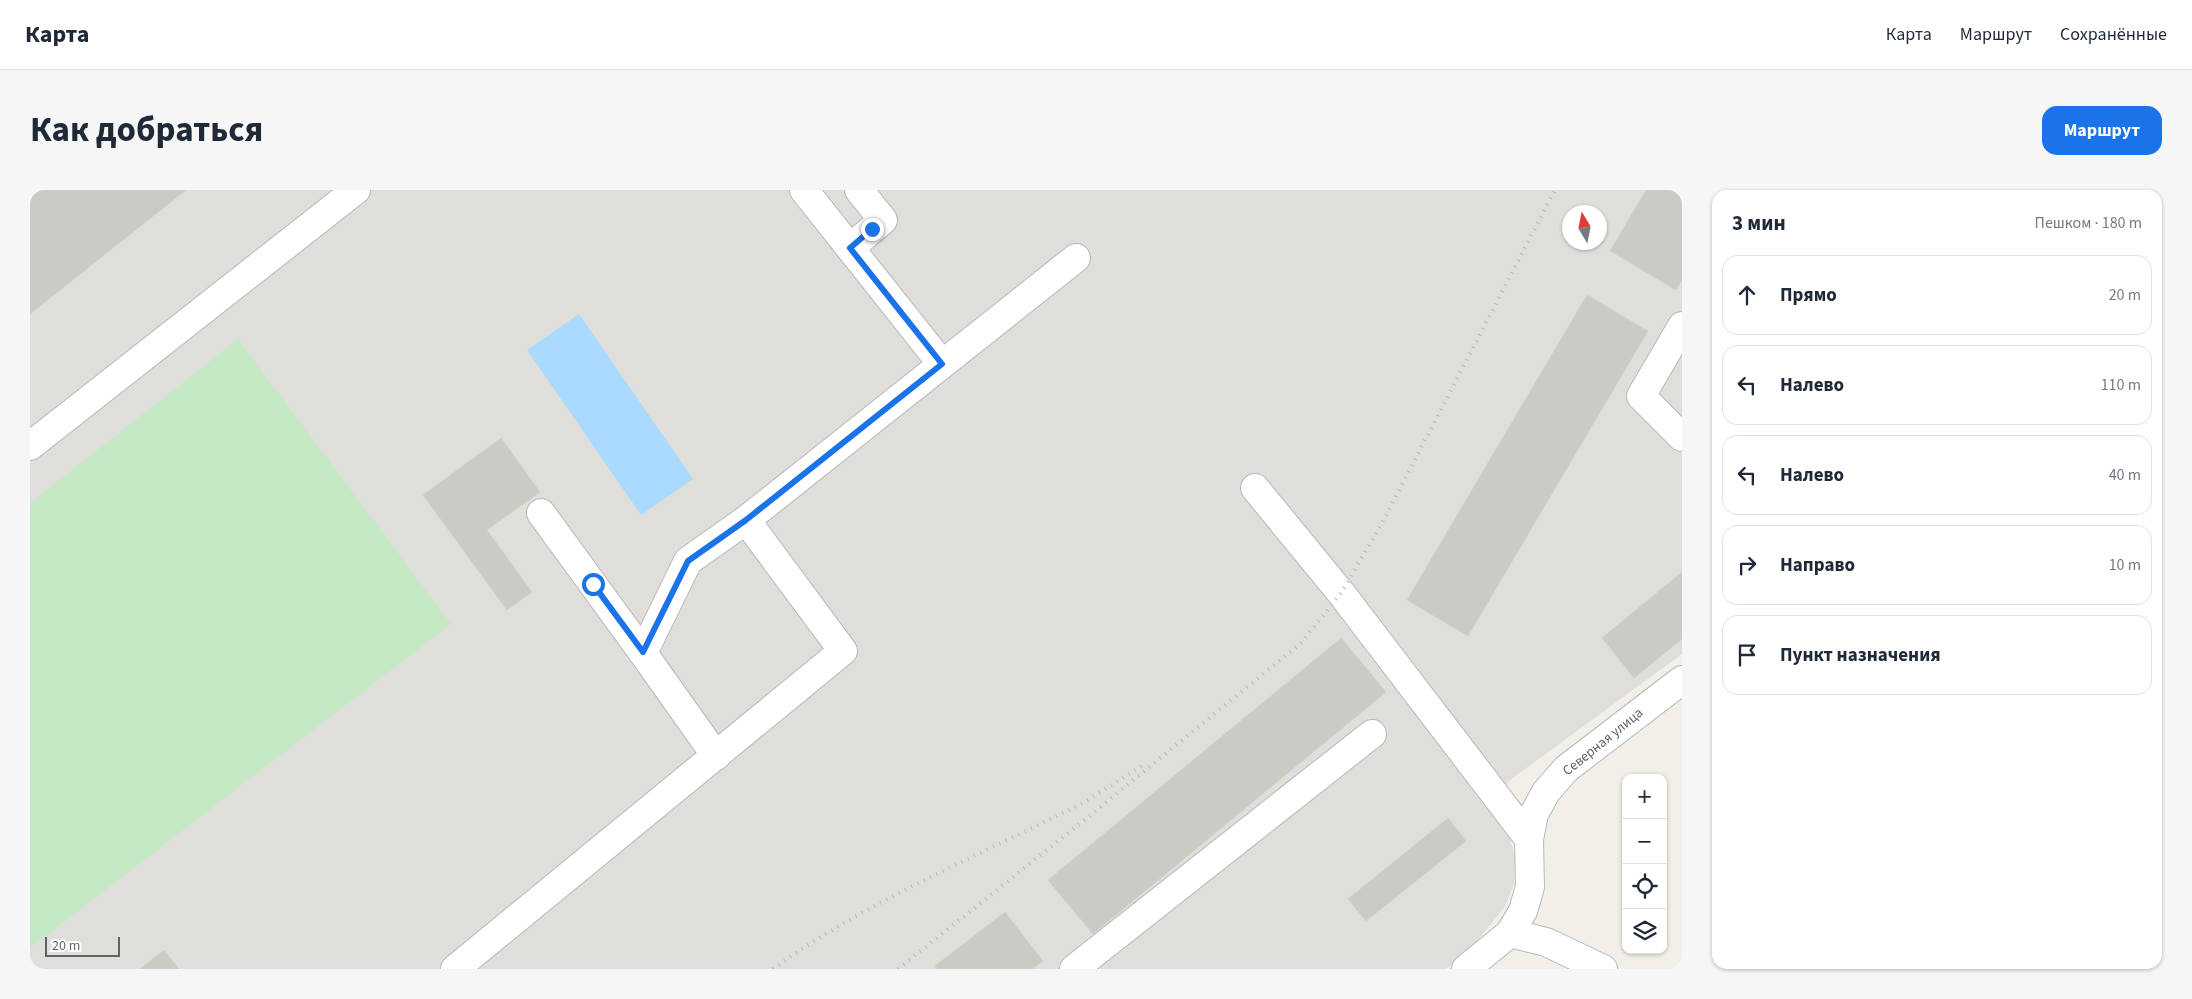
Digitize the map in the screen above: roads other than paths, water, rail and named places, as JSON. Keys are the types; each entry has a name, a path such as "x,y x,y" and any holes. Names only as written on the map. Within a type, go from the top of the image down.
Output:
{"street":[{"path":"30,446 356,190"},
{"path":"804,190 942,364"},
{"path":"850,248 883,220 859,190"},
{"path":"643,652 688,561 746,520 1076,258"},
{"path":"1682,326 1641,396 1682,437"},
{"path":"1255,488 1341,593 1529,839"},
{"path":"541,513 643,652 716,756"},
{"path":"455,969 844,651 746,520"},
{"name":"Северная улица","path":"1466,969 1510,933 1523,911 1530,887 1529,839 1534,814 1546,792 1566,769 1682,680"},
{"path":"1074,969 1372,734"},
{"path":"1510,933 1546,942 1603,969"}],"water":[{"path":"579,314 693,479 641,515 527,350"}],"railway":[{"path":"898,969 1301,643 1341,593 1382,523 1555,190"},
{"path":"773,969 844,923 919,883 1071,809 1143,765"}]}
